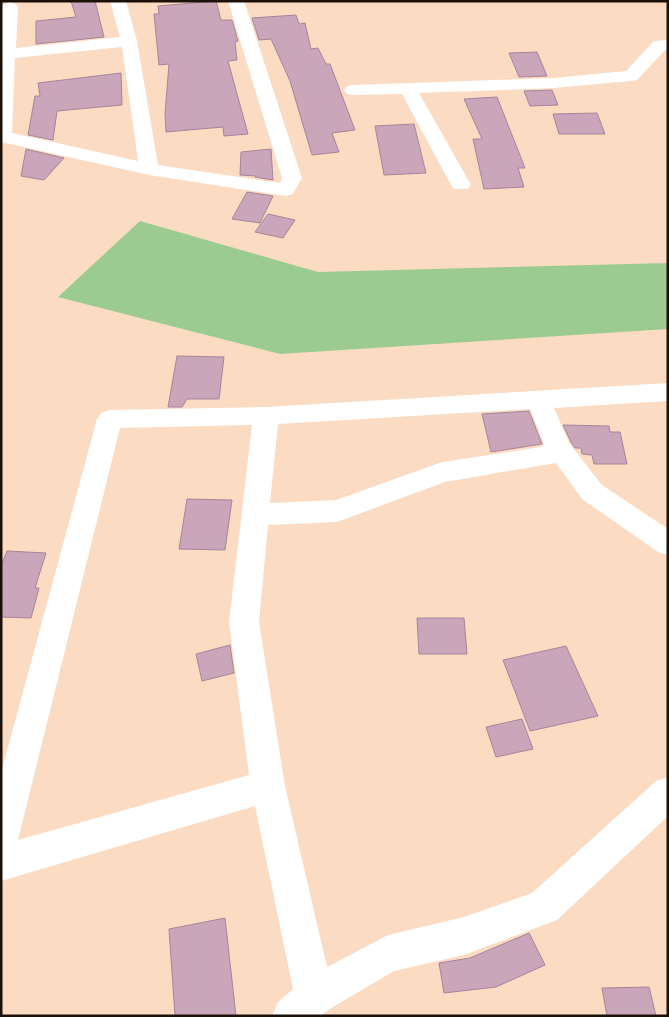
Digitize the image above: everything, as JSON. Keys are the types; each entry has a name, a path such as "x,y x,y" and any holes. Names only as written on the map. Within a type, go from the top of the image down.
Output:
{"street":[{"path":"118,1 128,41 149,169"},
{"path":"11,5 4,55 2,136 149,169 286,190 292,178 236,1"},
{"path":"4,55 128,41"},
{"path":"353,90 409,90 554,83 631,76 660,45 668,45"},
{"path":"409,90 461,185"},
{"path":"1,839 110,419 266,416 668,392"},
{"path":"538,399 558,447 592,492 668,544"},
{"path":"266,416 244,622 303,1006 388,954 464,936 544,907 668,793"},
{"path":"255,515 337,511 442,472 548,456 558,447"},
{"path":"1,863 268,786"}],"green space":[{"path":"140,221 318,272 668,263 668,329 280,354 58,297"}],"building":[{"path":"71,1 95,1 104,37 36,44 36,21 76,17"},
{"path":"216,1 221,20 232,20 238,41 235,42 237,60 228,61 248,134 224,136 223,127 166,132 165,114 169,64 159,65 154,14 159,14 158,6"},
{"path":"296,15 299,24 305,23 311,49 318,48 326,64 330,64 355,130 332,133 339,152 312,155 290,81 271,39 259,40 252,18"},
{"path":"537,52 547,76 519,77 509,53"},
{"path":"121,73 122,105 57,111 53,140 28,135 35,96 40,96 38,83"},
{"path":"552,90 558,105 530,106 524,91"},
{"path":"497,97 525,168 518,168 524,187 484,189 473,139 482,139 464,99"},
{"path":"597,113 605,134 559,134 553,114"},
{"path":"414,124 426,173 384,175 375,126"},
{"path":"26,149 64,158 44,180 21,176"},
{"path":"271,149 273,180 240,175 241,152"},
{"path":"247,192 273,196 260,223 232,219"},
{"path":"268,214 295,220 283,238 255,232"},
{"path":"177,356 224,357 219,399 187,399 182,407 168,407"},
{"path":"529,411 542,444 491,452 482,414"},
{"path":"563,425 609,426 610,432 620,432 627,464 594,464 592,455 582,454 581,448 575,448"},
{"path":"187,499 232,500 225,550 179,549"},
{"path":"7,551 46,553 35,588 39,588 31,618 1,617 1,566"},
{"path":"417,618 464,618 467,654 419,654"},
{"path":"230,645 234,673 202,681 196,654"},
{"path":"566,646 598,716 530,731 503,660"},
{"path":"522,719 533,749 496,757 486,727"},
{"path":"225,918 236,1016 175,1016 169,929"},
{"path":"529,933 545,965 496,987 444,993 439,963 470,958"},
{"path":"649,987 656,1016 607,1016 602,988"}]}
